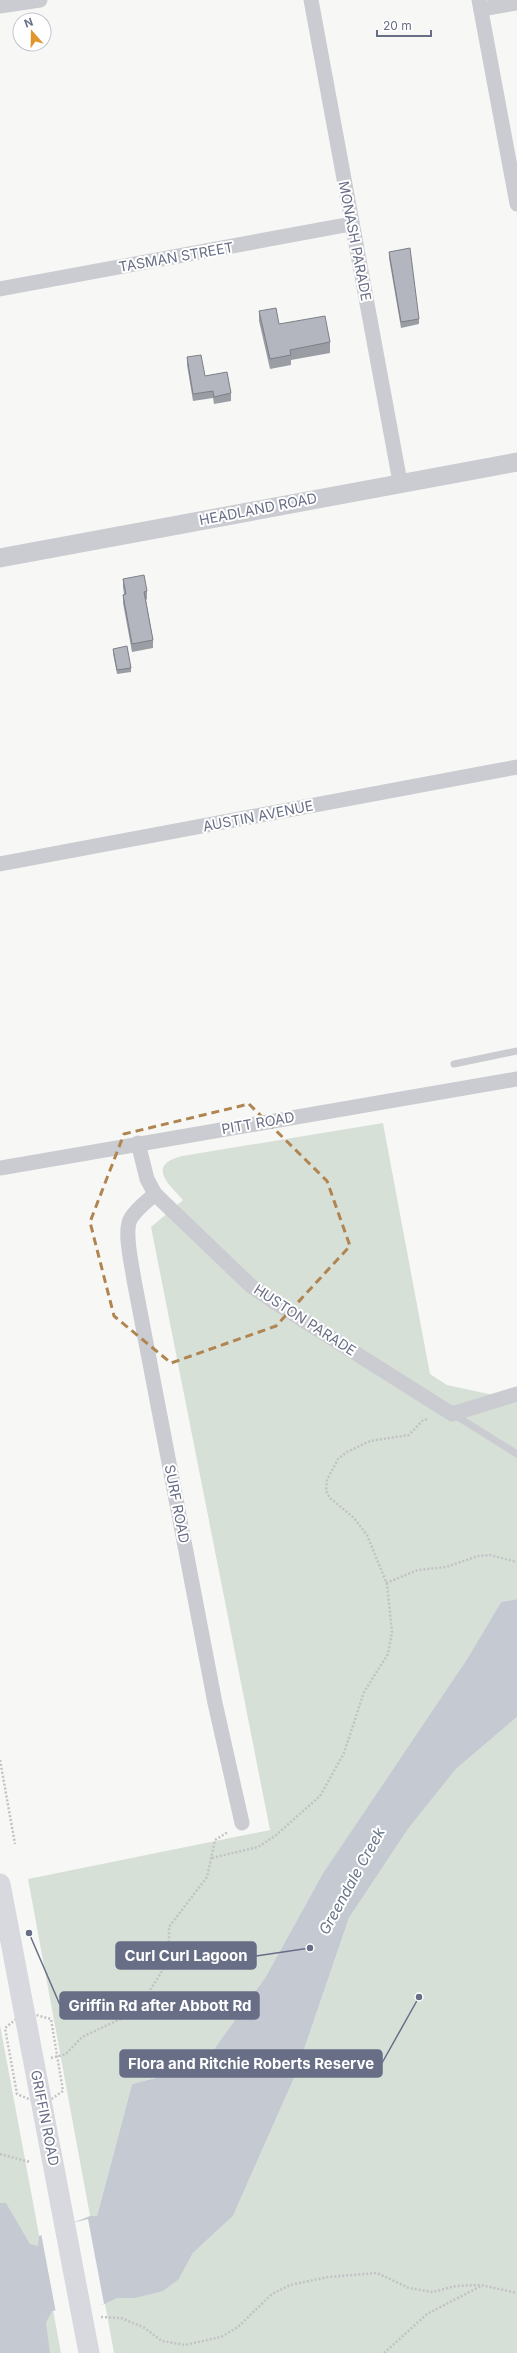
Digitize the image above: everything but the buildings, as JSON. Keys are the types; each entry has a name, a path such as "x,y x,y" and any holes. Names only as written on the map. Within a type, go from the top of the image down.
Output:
{"main road":[{"name":"GRIFFIN ROAD","path":"0,1884 89,2353"}],"street":[{"path":"0,6 40,0"},
{"name":"MONASH PARADE","path":"311,0 351,224 400,482"},
{"path":"517,2 480,4 517,204"},
{"name":"TASMAN STREET","path":"0,289 351,224"},
{"name":"HEADLAND ROAD","path":"0,558 400,482 517,462"},
{"name":"AUSTIN AVENUE","path":"0,864 517,767"},
{"name":"PITT ROAD","path":"0,1168 138,1143 517,1079"},
{"name":"HUSTON PARADE","path":"138,1143 144,1171 155,1194 230,1268 276,1303 452,1414"},
{"name":"SURF ROAD","path":"155,1194 130,1219 128,1225 129,1241 139,1303 215,1703 242,1823"},
{"path":"452,1414 517,1394"}],"lane":[{"path":"454,1064 517,1051"},
{"name":"HUSTON PARADE","path":"452,1414 517,1454"}],"path":[{"path":"212,1858 258,1847 275,1836 320,1796 344,1753 364,1692 388,1654 392,1632 386,1582 367,1535 354,1518 330,1498 326,1491 327,1480 338,1459 346,1452 370,1441 410,1434 423,1420"},
{"path":"386,1582 413,1572 446,1567 478,1556 490,1555 517,1562"},
{"path":"0,1760 15,1844"},
{"path":"58,2057 66,2054 82,2038 131,2014 145,1998 161,1973 169,1950 169,1928 208,1877 215,1840 242,1823"},
{"path":"0,2154 30,2162"},
{"path":"81,2312 122,2318 143,2327 162,2341 185,2346 227,2333 238,2327 272,2294 290,2285 328,2277 377,2273 409,2288 432,2292 456,2286 481,2286 517,2293"},
{"path":"384,2353 428,2314 481,2286"}],"highlighted area":[{"path":"249,1104 327,1181 350,1246 276,1326 171,1363 114,1316 90,1222 124,1134"}],"shaded area":[{"path":"383,1123 430,1374 447,1385 517,1400 517,1599 501,1602 467,1659 323,1873 265,1978 202,2066 132,2084 97,2216 90,2216 28,1879 270,1830 151,1227 183,1200 166,1181 163,1175 163,1169 165,1164 182,1156"},
{"path":"517,1717 517,2353 114,2353 105,2304 117,2298 135,2298 179,2279 193,2253 233,2216 295,2076 349,1918 408,1829 456,1769"},
{"path":"0,2025 61,2353 0,2353"}],"water":[{"name":"Greendale Creek","path":"517,1599 517,1717 456,1769 408,1829 349,1918 295,2076 233,2216 193,2253 179,2279 163,2291 135,2298 117,2298 105,2304 52,2311 46,2323 50,2353 0,2353 0,2203 6,2203 30,2244 38,2246 39,2236 90,2216 97,2216 132,2084 202,2066 265,1978 323,1873 467,1659 501,1602"}],"pier":[{"path":"88,2219 104,2304 56,2313 41,2233"}],"place":[{"name":"Griffin Rd after Abbott Rd","path":"29,1933"},
{"name":"Curl Curl Lagoon","path":"310,1948"},
{"name":"Flora and Ritchie Roberts Reserve","path":"419,1997"}]}
